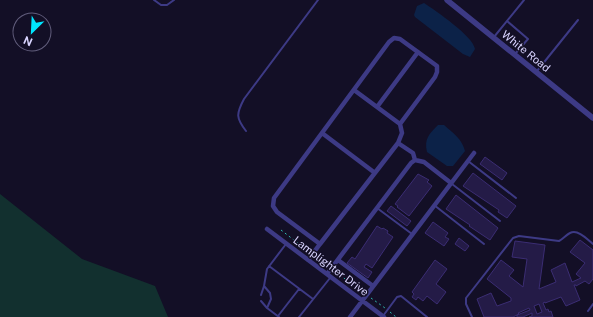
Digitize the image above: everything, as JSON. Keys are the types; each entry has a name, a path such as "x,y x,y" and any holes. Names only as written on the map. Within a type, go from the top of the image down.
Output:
{"street":[{"name":"White Road","path":"448,0 593,118"},
{"path":"320,244 278,212 273,206 274,198 389,42 394,38 400,38 437,66 435,77 400,124"},
{"path":"377,107 418,52"},
{"path":"308,260 398,143 402,133 400,124 354,90"},
{"path":"322,133 375,173"},
{"path":"398,143 413,152 415,160"},
{"path":"350,317 474,153"},
{"path":"415,160 424,162 451,183"},
{"path":"328,275 331,268 411,163 415,160"},
{"name":"Lamplighter Drive","path":"267,230 384,317"},
{"path":"338,260 373,286"}],"lane":[{"path":"154,0 160,4 167,5 174,0"},
{"path":"246,131 240,124 238,116 239,108 244,99 318,0"},
{"path":"494,38 524,0"},
{"path":"536,72 578,20"},
{"path":"507,21 528,39 515,55"},
{"path":"468,160 516,198"},
{"path":"451,183 500,221"},
{"path":"434,205 484,244"},
{"path":"377,208 412,234"},
{"path":"472,317 466,304 466,298 513,238 519,236 559,241 569,233 574,232 579,233 593,244"},
{"path":"261,295 264,286 266,269 286,244"},
{"path":"269,266 313,299"},
{"path":"299,317 313,299 328,275"},
{"path":"264,286 270,293 271,299 267,308"},
{"path":"261,301 267,308 279,317 299,289"},
{"path":"384,317 387,310 397,297 400,296 427,317"},
{"path":"588,311 593,304"}],"path":[{"path":"280,230 396,317"}],"green space":[{"path":"0,194 82,259 155,286 168,317 0,317"}],"water":[{"path":"424,3 468,37 475,49 470,57 463,54 415,17 414,15 417,6"},
{"path":"438,125 444,125 457,136 464,147 465,151 453,166 447,166 427,152 426,144 428,137"}],"building":[{"path":"485,157 507,173 502,180 480,164"},
{"path":"473,173 516,206 507,218 498,212 499,210 463,186"},
{"path":"418,174 429,180 427,182 432,186 409,216 395,204"},
{"path":"456,195 498,228 490,240 446,209"},
{"path":"391,206 411,221 407,226 387,211"},
{"path":"433,222 448,233 445,237 449,239 444,246 425,233"},
{"path":"377,226 388,231 387,233 393,237 372,268 366,264 364,267 372,272 368,278 347,263 352,257 355,259"},
{"path":"459,238 469,246 465,251 455,244"},
{"path":"580,240 593,250 593,279 589,284 585,281 576,286 574,285 580,300 566,306 561,297 543,303 546,310 548,309 549,312 551,311 553,317 529,317 532,316 532,313 523,317 517,317 517,315 513,317 484,317 477,299 491,293 497,306 511,301 511,298 487,279 501,260 514,270 509,276 523,287 527,259 512,257 515,241 545,245 539,289 556,282 551,270 565,263 572,282 581,278 576,274 585,263 570,252","holes":["539,304 542,312 537,314 534,306","529,308 530,310 517,315 519,314 518,313"]},
{"path":"435,260 447,269 436,284 446,292 437,304 427,296 423,301 418,297 416,300 412,297 414,294 412,292"}]}
